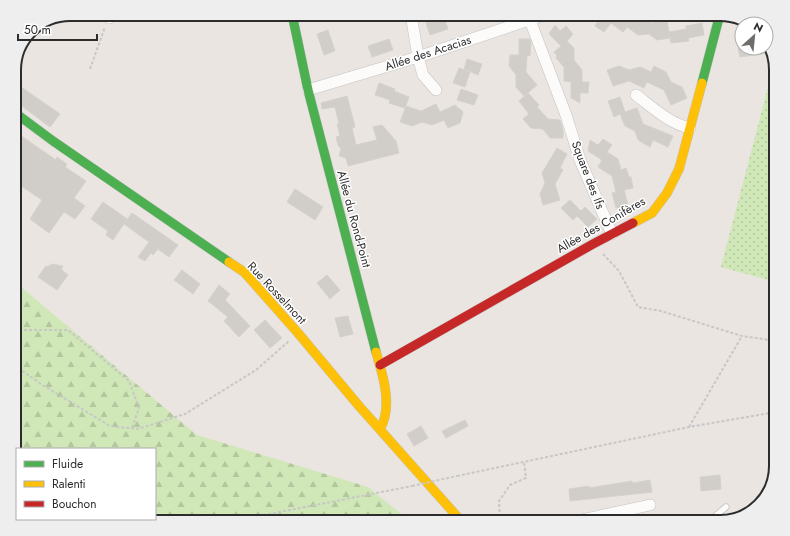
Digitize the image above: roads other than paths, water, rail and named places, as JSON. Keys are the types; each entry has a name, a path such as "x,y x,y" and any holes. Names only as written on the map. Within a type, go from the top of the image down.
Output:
{"street":[{"name":"Allée du Rond-Point","path":"293,21 308,90 380,365 386,404 383,425 380,429"},
{"path":"412,21 418,57 423,75 436,90"},
{"name":"Allée des Acacias","path":"308,90 418,57 519,21"},
{"name":"Square des Ifs","path":"531,21 566,115 580,160 612,234"},
{"name":"Allée des Conifères","path":"380,365 593,244 652,213 667,193 678,169 718,21"},
{"path":"636,96 682,126 690,128"},
{"name":"Rue Rosselmont","path":"21,117 53,141 244,272 298,333 359,406 456,515"},
{"path":"604,515 650,505"}],"lane":[{"path":"717,515 726,507"}]}
